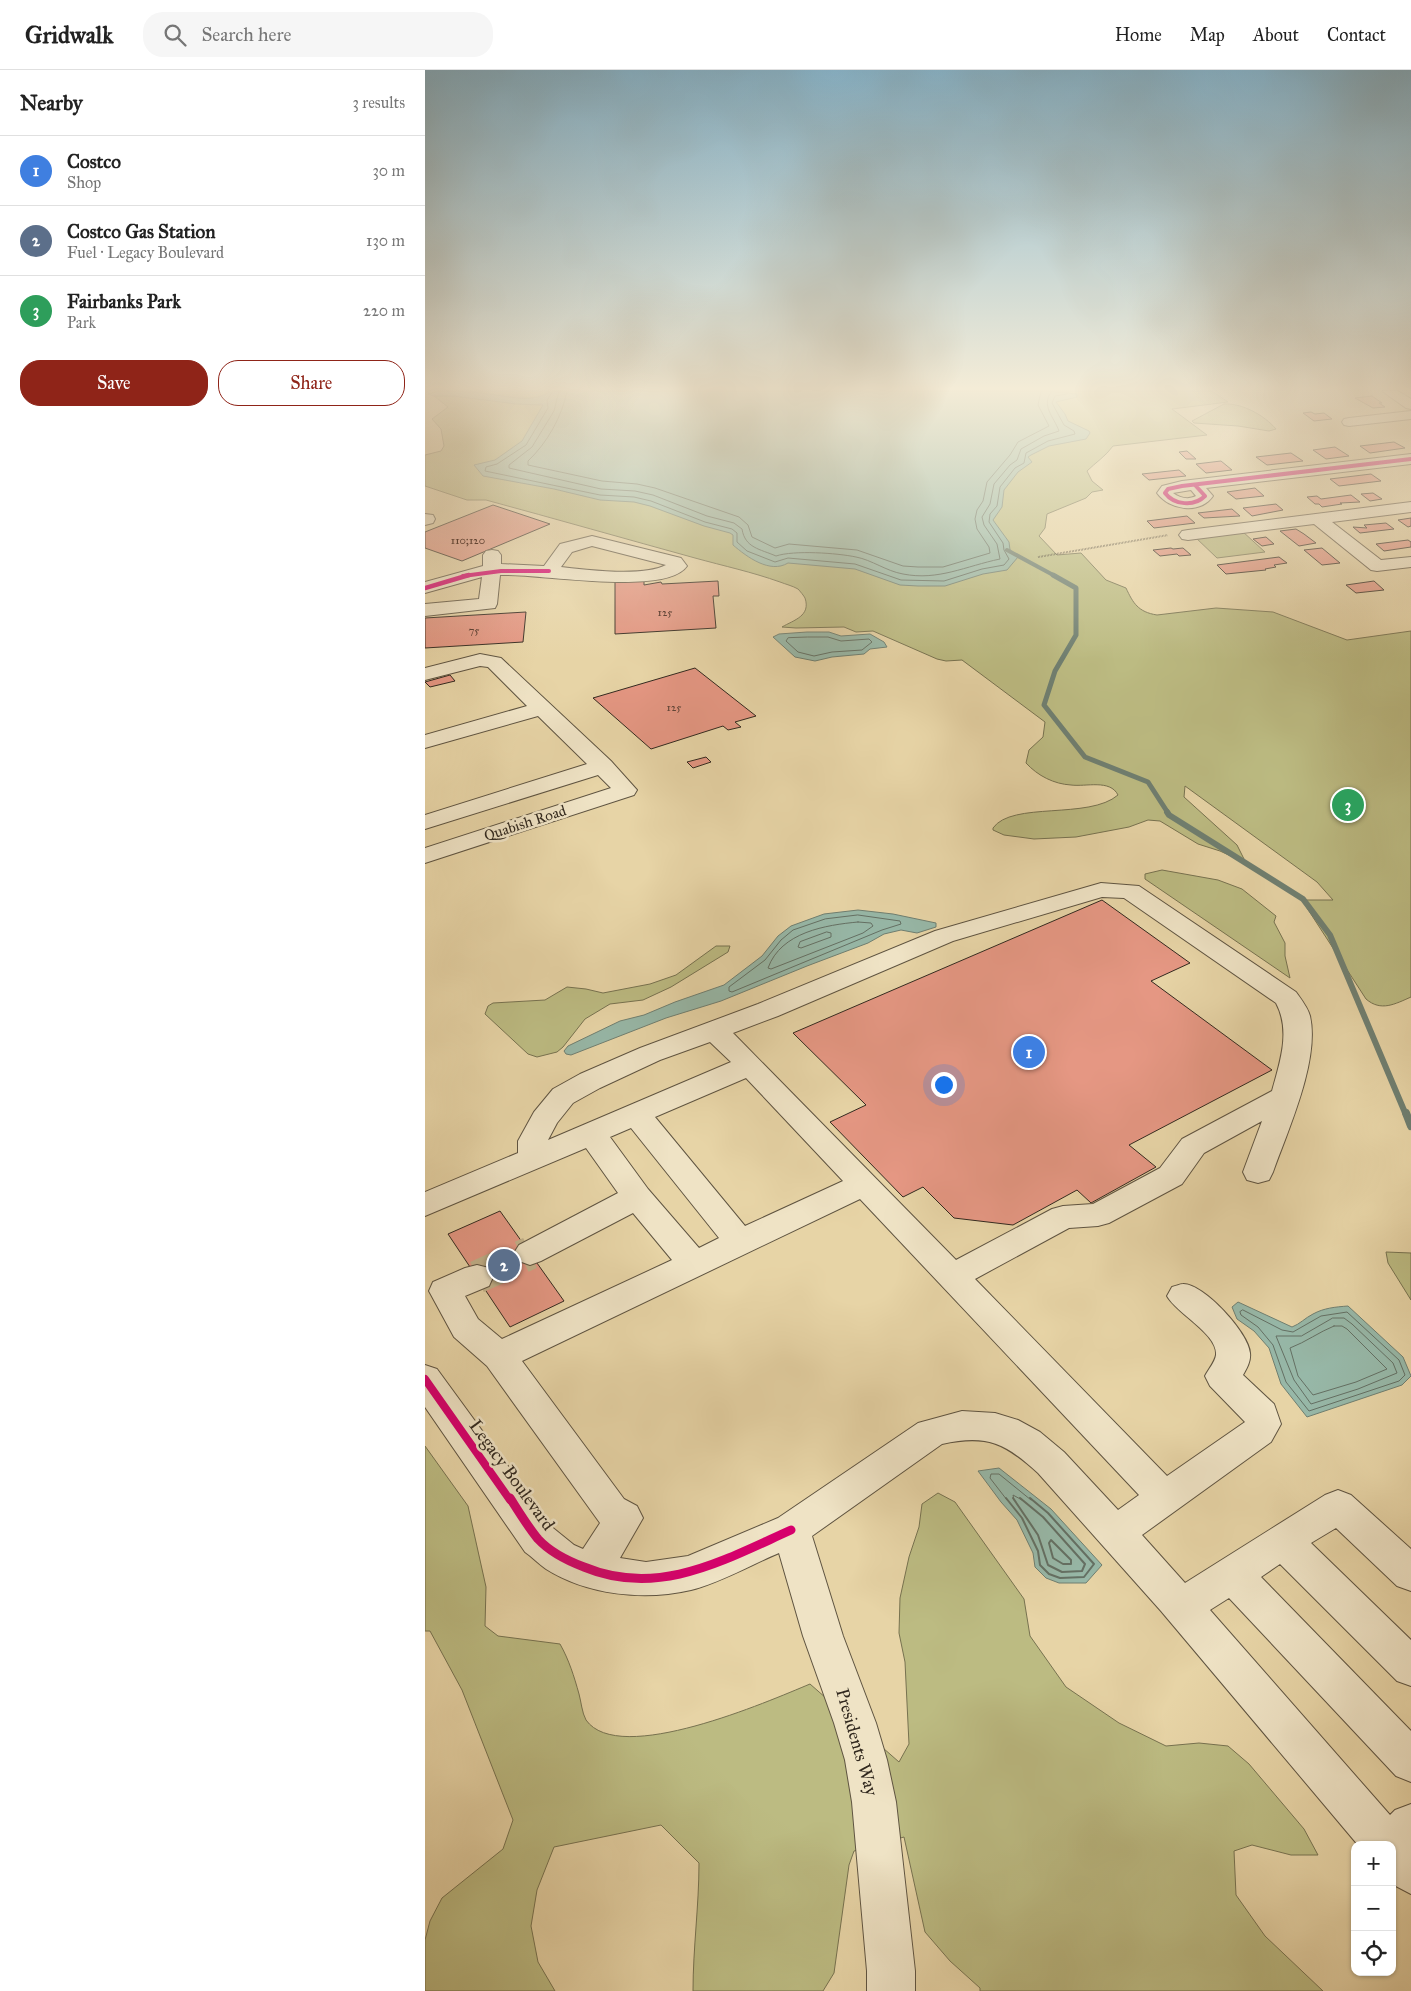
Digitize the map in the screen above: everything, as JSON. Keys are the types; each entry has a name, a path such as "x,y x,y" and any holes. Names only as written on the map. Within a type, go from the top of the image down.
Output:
{"street":[{"path":"1165,493 1169,498 1177,501 1199,501 1205,496 1195,484 1224,481"},
{"path":"1188,535 1411,507"},
{"path":"1318,519 1377,566 1411,562"},
{"path":"425,588 492,562 549,571 596,577 667,574 678,566 675,562 592,541 566,548 549,571"},
{"path":"425,610 488,604 492,562"},
{"path":"425,674 480,660 494,662 603,766 425,822"},
{"path":"425,742 542,708"},
{"name":"Quabish Road","path":"425,856 626,790 603,766"},
{"path":"533,1158 533,1141 544,1119 563,1096 591,1081 650,1054 768,1010 944,936 1101,890 1118,889 1130,891 1287,998 1296,1015 1297,1052 1285,1096 1258,1172"},
{"path":"714,1030 750,1065 1165,1497"},
{"path":"425,1204 750,1065"},
{"path":"953,1276 1063,1217 1099,1215 1131,1198 1171,1176 1181,1167 1186,1155 1193,1146 1285,1096"},
{"path":"636,1114 740,1242"},
{"path":"591,1133 637,1197 693,1264"},
{"path":"499,1356 864,1184"},
{"path":"530,1254 637,1197"},
{"path":"477,1277 445,1291 466,1328 499,1356 611,1510 624,1518 591,1571"},
{"path":"1115,1533 1257,1432 1263,1424 1261,1414 1222,1376 1229,1369 1234,1356 1234,1345 1225,1333 1183,1296"},
{"name":"Legacy Boulevard","path":"425,1379 539,1540 560,1557 591,1571 628,1578 646,1579 678,1576 705,1567 791,1530 931,1433 946,1428 972,1425 1000,1429 1025,1441 1046,1459 1115,1533 1385,1841"},
{"path":"1181,1607 1337,1506 1411,1574"},
{"name":"Presidents Way","path":"791,1530 823,1636 855,1723 866,1760 874,1802 891,1981"},
{"path":"1283,1541 1411,1667"},
{"path":"1232,1574 1411,1761"},
{"path":"1393,1841 1411,1826"},
{"path":"1396,1855 1411,1871"}],"path":[{"path":"1038,557 1163,536 1188,535"}],"shaded area":[{"path":"425,481 1092,481 1103,490 1092,492 1086,498 1047,514 1045,528 1039,536 1057,555 1081,553 1106,580 1126,588 1137,606 1145,612 1157,615 1216,608 1273,612 1347,640 1411,631 1411,997 1388,1006 1377,1005 1366,999 1307,908 1306,900 1333,900 1317,882 1185,786 1184,797 1237,845 1246,863 1220,851 1198,844 1160,821 1148,820 1129,827 1076,837 1034,839 1004,835 993,830 1003,820 1016,815 1089,807 1118,795 1114,790 1104,785 1058,783 1031,768 1026,763 1029,750 1043,737 1045,722 962,660 946,661 937,659 873,631 856,632 844,627 782,627 800,617 806,609 805,598 794,587 748,572 512,507 486,500 467,500 425,486"},
{"path":"1242,531 1265,552 1217,558 1195,537"},
{"path":"1162,870 1218,880 1242,889 1276,916 1274,922 1285,943 1285,956 1290,978 1145,879 1145,874"},
{"path":"716,946 730,946 728,952 671,987 643,1000 610,1004 585,1019 557,1052 537,1057 528,1054 485,1014 488,1006 493,1003 545,1000 567,987 603,993 650,984 676,975"},
{"path":"1386,1252 1411,1253 1411,1300 1388,1263"},
{"path":"425,1446 468,1506 486,1587 485,1626 498,1636 560,1644 573,1674 586,1720 603,1733 629,1737 661,1734 695,1726 730,1715 810,1684 899,1762 909,1744 905,1662 899,1633 900,1598 909,1557 919,1527 922,1504 938,1493 955,1502 1024,1599 1030,1636 1066,1687 1119,1723 1166,1746 1199,1743 1228,1746 1249,1764 1304,1829 1318,1855 1291,1855 1252,1845 1234,1851 1236,1895 1265,1936 1323,1991 980,1991 980,1988 950,1961 925,1932 904,1837 854,1851 849,1865 834,1973 823,1991 693,1991 699,1863 661,1825 554,1847 537,1890 531,1926 538,1962 555,1991 425,1991 425,1940 430,1921 442,1898 503,1849 513,1820 462,1690 430,1631 425,1631"}],"water":[{"path":"508,481 1011,481 1004,490 1002,507 993,520 1009,542 1010,550 1018,557 1007,570 983,574 945,586 900,585 855,569 788,563 774,567 759,563 733,545 733,535 730,533 634,502 600,500"},
{"path":"829,632 841,636 870,634 884,642 887,647 870,649 864,654 832,657 815,661 795,657 773,637 779,634"},
{"path":"858,910 893,914 936,923 936,927 917,933 901,930 884,934 868,943 721,1001 666,1018 571,1055 566,1054 564,1051 568,1046 620,1021 644,1015 724,985 762,956 778,936 791,926 824,914"},
{"path":"1238,1302 1292,1327 1321,1310 1348,1306 1403,1357 1411,1376 1402,1385 1307,1417 1281,1384 1269,1348 1254,1331 1237,1319 1232,1307"},
{"path":"999,1468 1051,1509 1102,1565 1086,1583 1059,1583 1046,1578 1035,1567 1033,1553 1017,1520 978,1471"}],"building":[{"path":"1332,481 1381,481 1339,486"},
{"path":"1255,488 1264,496 1236,499 1227,492"},
{"path":"1373,493 1382,499 1370,501 1361,494"},
{"path":"1351,495 1360,502 1340,503 1342,504 1322,507 1307,497 1317,496 1321,499"},
{"path":"1276,504 1283,510 1252,516 1243,508"},
{"path":"493,505 550,524 462,561 425,548 425,532"},
{"path":"1232,509 1240,516 1204,518 1198,513"},
{"path":"1187,516 1195,523 1154,528 1147,521"},
{"path":"1411,518 1411,526 1408,527 1398,520"},
{"path":"1386,523 1394,529 1360,533 1353,527 1367,528 1364,525"},
{"path":"1296,529 1316,543 1299,546 1280,531"},
{"path":"1266,537 1274,544 1262,546 1253,539"},
{"path":"1408,540 1411,542 1411,547 1384,551 1376,544"},
{"path":"1183,548 1191,555 1160,556 1153,550"},
{"path":"1322,548 1340,563 1322,565 1304,550"},
{"path":"1279,557 1287,563 1274,565 1276,567 1266,570 1226,574 1217,565"},
{"path":"644,578 644,585 661,582 662,584 718,581 719,596 713,596 716,628 615,634 615,580"},
{"path":"1374,581 1384,590 1356,593 1346,585"},
{"path":"526,612 523,642 425,648 425,618"},
{"path":"695,668 756,716 735,722 741,727 728,730 723,726 651,749 593,698"},
{"path":"450,675 455,681 430,687 425,682"},
{"path":"706,757 711,762 693,768 687,762"},
{"path":"1102,900 1190,963 1151,981 1272,1070 1129,1145 1156,1167 1091,1203 1077,1190 1013,1225 954,1218 923,1187 903,1197 830,1122 866,1105 793,1033"},
{"path":"500,1211 564,1301 510,1327 448,1234"}],"waterway":[{"path":"1007,550 1055,576"},
{"path":"1053,575 1076,588 1076,635 1055,671 1044,705 1085,757 1148,782 1168,813"},
{"path":"1167,812 1303,899 1330,935 1406,1115"},
{"path":"1406,1113 1411,1126"}],"tunnel":[{"path":"477,1277 530,1253"}],"cycle path":[{"path":"1195,485 1205,496 1197,502 1178,502 1168,497 1165,493 1168,489 1182,486 1227,481"},
{"path":"425,588 455,578 486,572 517,570 549,571"},
{"path":"425,1379 539,1540 572,1562 591,1570 630,1578 670,1577 703,1569 791,1530"}],"place":[{"name":"Fairbanks Park","path":"1348,805"},
{"name":"Costco","path":"1029,1052"},
{"name":"Costco Gas Station","path":"504,1265"}]}
